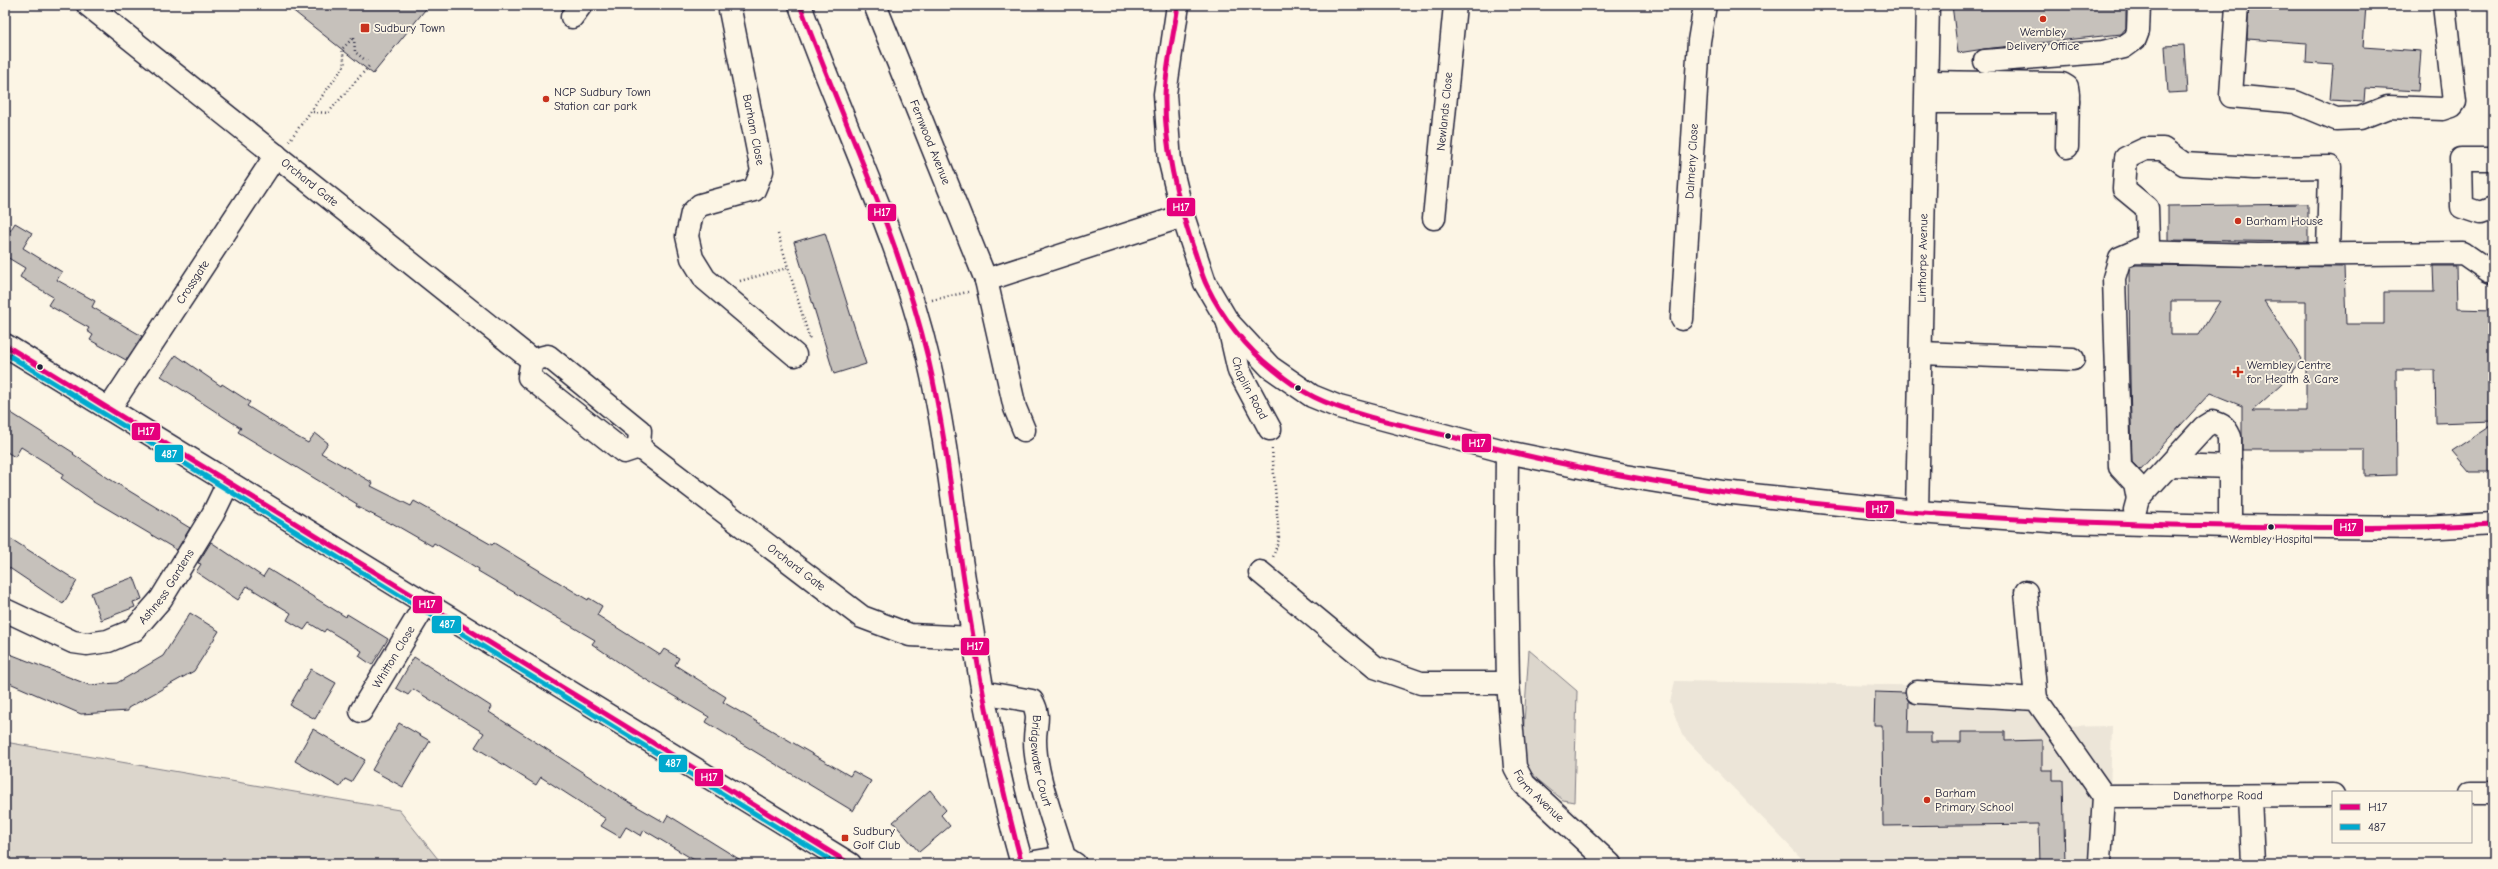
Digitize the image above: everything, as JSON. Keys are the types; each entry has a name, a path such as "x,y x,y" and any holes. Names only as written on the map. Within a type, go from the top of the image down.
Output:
{"street":[{"name":"Orchard Gate","path":"88,5 282,149 532,360 529,377 624,452 639,447 862,617 910,635 972,632"},
{"name":"Barham Close","path":"730,5 762,170 760,180 754,190 700,205 692,213 687,236 692,258 705,279 803,350"},
{"path":"800,5 914,302 929,360 942,430 982,692 1012,830 1023,864 1070,860"},
{"name":"Fernwood Avenue","path":"875,5 986,280 1015,408 1024,430"},
{"name":"Chaplin Road","path":"1178,5 1165,94 1170,162 1184,216 1205,283 1228,322 1270,366 1312,396 1339,407 1507,452 1625,476 1723,492 1917,512 2003,519 2230,526 2424,528 2493,524"},
{"name":"Newlands Close","path":"1434,218 1455,5"},
{"name":"Dalmeny Close","path":"1682,318 1699,49 1705,5"},
{"name":"Linthorpe Avenue","path":"1917,512 1928,5"},
{"path":"1985,61 2103,52 2124,47 2135,39 2138,31 2139,5"},
{"path":"2237,5 2231,96 2295,102 2330,116 2342,119 2365,117 2388,107 2443,109 2452,106 2455,102 2444,5"},
{"path":"1927,92 2068,102 2067,147"},
{"name":"Crossgate","path":"109,409 282,149"},
{"path":"2131,523 2138,499 2135,483 2120,467 2114,316 2114,278 2120,258 2148,244 2147,208 2124,189 2126,158 2145,149 2163,149 2184,164 2254,168 2330,167 2328,254"},
{"path":"2493,159 2460,159 2462,207 2480,213 2493,208"},
{"path":"986,280 1184,216"},
{"path":"2134,252 2258,255 2463,253 2489,272 2493,272"},
{"name":"Chaplin Road","path":"1228,322 1239,371 1270,429"},
{"path":"5,345 847,863"},
{"path":"1921,353 2073,359"},
{"path":"2138,499 2171,465 2204,427 2212,422 2220,423 2227,429 2230,437 2230,526"},
{"name":"Farm Avenue","path":"1507,452 1506,565 1508,683 1514,767 1524,784 1610,864"},
{"path":"2171,465 2230,467"},
{"name":"Ashness Gardens","path":"5,610 73,642 87,644 108,641 134,630 160,599 213,514 228,483"},
{"path":"1260,572 1375,667 1421,683 1508,683"},
{"path":"2026,592 2036,698 2104,796 2100,861"},
{"name":"Whitton Close","path":"361,711 426,603"},
{"name":"Bridgewater Court","path":"982,692 1032,701 1038,712 1035,740 1038,767 1070,860"},
{"path":"1917,692 2036,698"},
{"path":"2472,793 2493,793"},
{"name":"Danethorpe Road","path":"2104,796 2332,795"},
{"path":"2250,796 2252,864"}],"path":[{"path":"282,149 312,112 345,65 342,49 354,37 355,52 369,64 328,113 312,112"},
{"path":"778,234 787,268 803,350"},
{"path":"738,282 787,268"},
{"path":"1260,572 1273,557 1279,539 1270,429"}],"shaded area":[{"path":"1529,650 1577,691 1574,802 1563,800 1537,779 1526,766 1522,751"},
{"name":"Barham Primary School","path":"1675,681 2047,688 2048,727 2112,726 2108,864 1807,864 1682,735 1670,702"},
{"path":"5,742 399,810 442,864 5,864"}],"building":[{"name":"Sudbury Town","path":"286,5 429,5 373,74"},
{"name":"Wembley Delivery Office","path":"1952,5 2126,5 2126,28 2121,34 1958,53"},
{"path":"2249,5 2337,8 2337,5 2366,5 2363,47 2421,51 2418,91 2365,88 2364,102 2330,100 2333,65 2306,63 2307,43 2247,39"},
{"path":"2184,45 2187,92 2168,93 2165,46"},
{"name":"Barham House","path":"2308,204 2308,242 2168,240 2168,206"},
{"path":"15,223 32,233 23,248 62,272 57,280 95,301 92,307 142,336 126,360 90,340 93,335 87,331 89,328 48,305 53,297 20,277 25,268 5,256 5,228 10,231"},
{"path":"825,233 866,364 834,374 794,242"},
{"name":"Wembley Centre for Health & Care","path":"2136,265 2344,267 2346,324 2384,324 2384,292 2434,292 2433,266 2456,266 2457,309 2493,310 2493,421 2436,423 2435,370 2396,370 2397,475 2365,476 2365,450 2242,450 2242,406 2210,393 2140,470 2132,462 2130,267","holes":["2171,301 2220,301 2199,335 2171,335","2264,301 2306,301 2306,411 2252,411 2281,385 2302,359"]},
{"path":"176,355 221,386 222,384 250,402 247,406 308,443 315,433 328,443 321,453 373,483 371,486 411,506 414,501 492,545 494,543 588,600 589,598 602,606 597,615 660,655 664,649 679,658 675,665 726,697 723,702 850,776 853,771 871,781 853,811 706,722 709,717 630,670 592,644 595,640 478,571 479,569 434,543 432,546 392,523 391,524 356,506 357,504 238,432 241,428 161,376"},
{"path":"5,409 74,453 73,454 108,478 190,528 177,550 91,499 61,478 64,474 21,447 15,457 5,451"},
{"path":"2493,424 2493,472 2470,472 2452,451"},
{"path":"11,539 77,581 63,604 5,565 5,548"},
{"path":"211,542 263,577 268,569 346,617 347,614 388,639 372,665 359,656 362,651 326,629 324,632 309,623 304,630 287,620 291,613 247,586 238,600 196,572 201,564 198,563"},
{"path":"134,577 142,599 133,602 135,607 101,620 91,593"},
{"path":"190,613 219,631 194,671 128,708 128,711 81,714 5,681 5,652 89,685 117,683 163,656"},
{"path":"414,657 492,707 489,712 624,799 664,822 668,815 747,864 701,864 644,830 641,836 626,827 620,837 601,826 606,819 541,777 536,785 475,747 484,733 413,689 408,695 396,688"},
{"path":"311,669 336,683 315,719 290,705"},
{"path":"1875,692 1905,693 1909,702 1908,733 1931,733 1931,742 1961,742 1961,732 2005,732 2005,741 2042,740 2042,770 2053,770 2053,780 2063,780 2065,864 2040,864 2039,824 1883,826 1882,725 1874,725"},
{"path":"399,723 430,741 403,787 372,770"},
{"path":"313,729 365,760 351,782 345,779 340,787 295,761"},
{"path":"930,790 946,810 941,815 950,826 919,852 893,822"}],"transit line":[{"name":"H17","path":"800,5 902,268 928,358 942,431 966,592 986,709 1022,864"},
{"name":"H17","path":"1178,5 1168,61 1165,114 1169,153 1177,191 1187,229 1203,277 1213,298 1227,320 1253,352 1293,384 1329,404 1383,420 1544,460 1721,492 1811,503 1992,518 2172,525 2413,527 2493,524"},
{"name":"H17","path":"5,345 850,864"},
{"name":"487","path":"5,353 837,864"}],"place":[{"name":"Wembley Delivery Office","path":"2043,19"},
{"name":"Sudbury Town","path":"365,28"},
{"name":"NCP Sudbury Town Station car park","path":"546,99"},
{"name":"Barham House","path":"2238,221"},
{"name":"Wembley Centre for Health & Care","path":"2238,372"},
{"name":"Wembley Hospital","path":"2271,527"},
{"name":"Barham Primary School","path":"1927,800"},
{"name":"Sudbury Golf Club","path":"845,838"}]}
